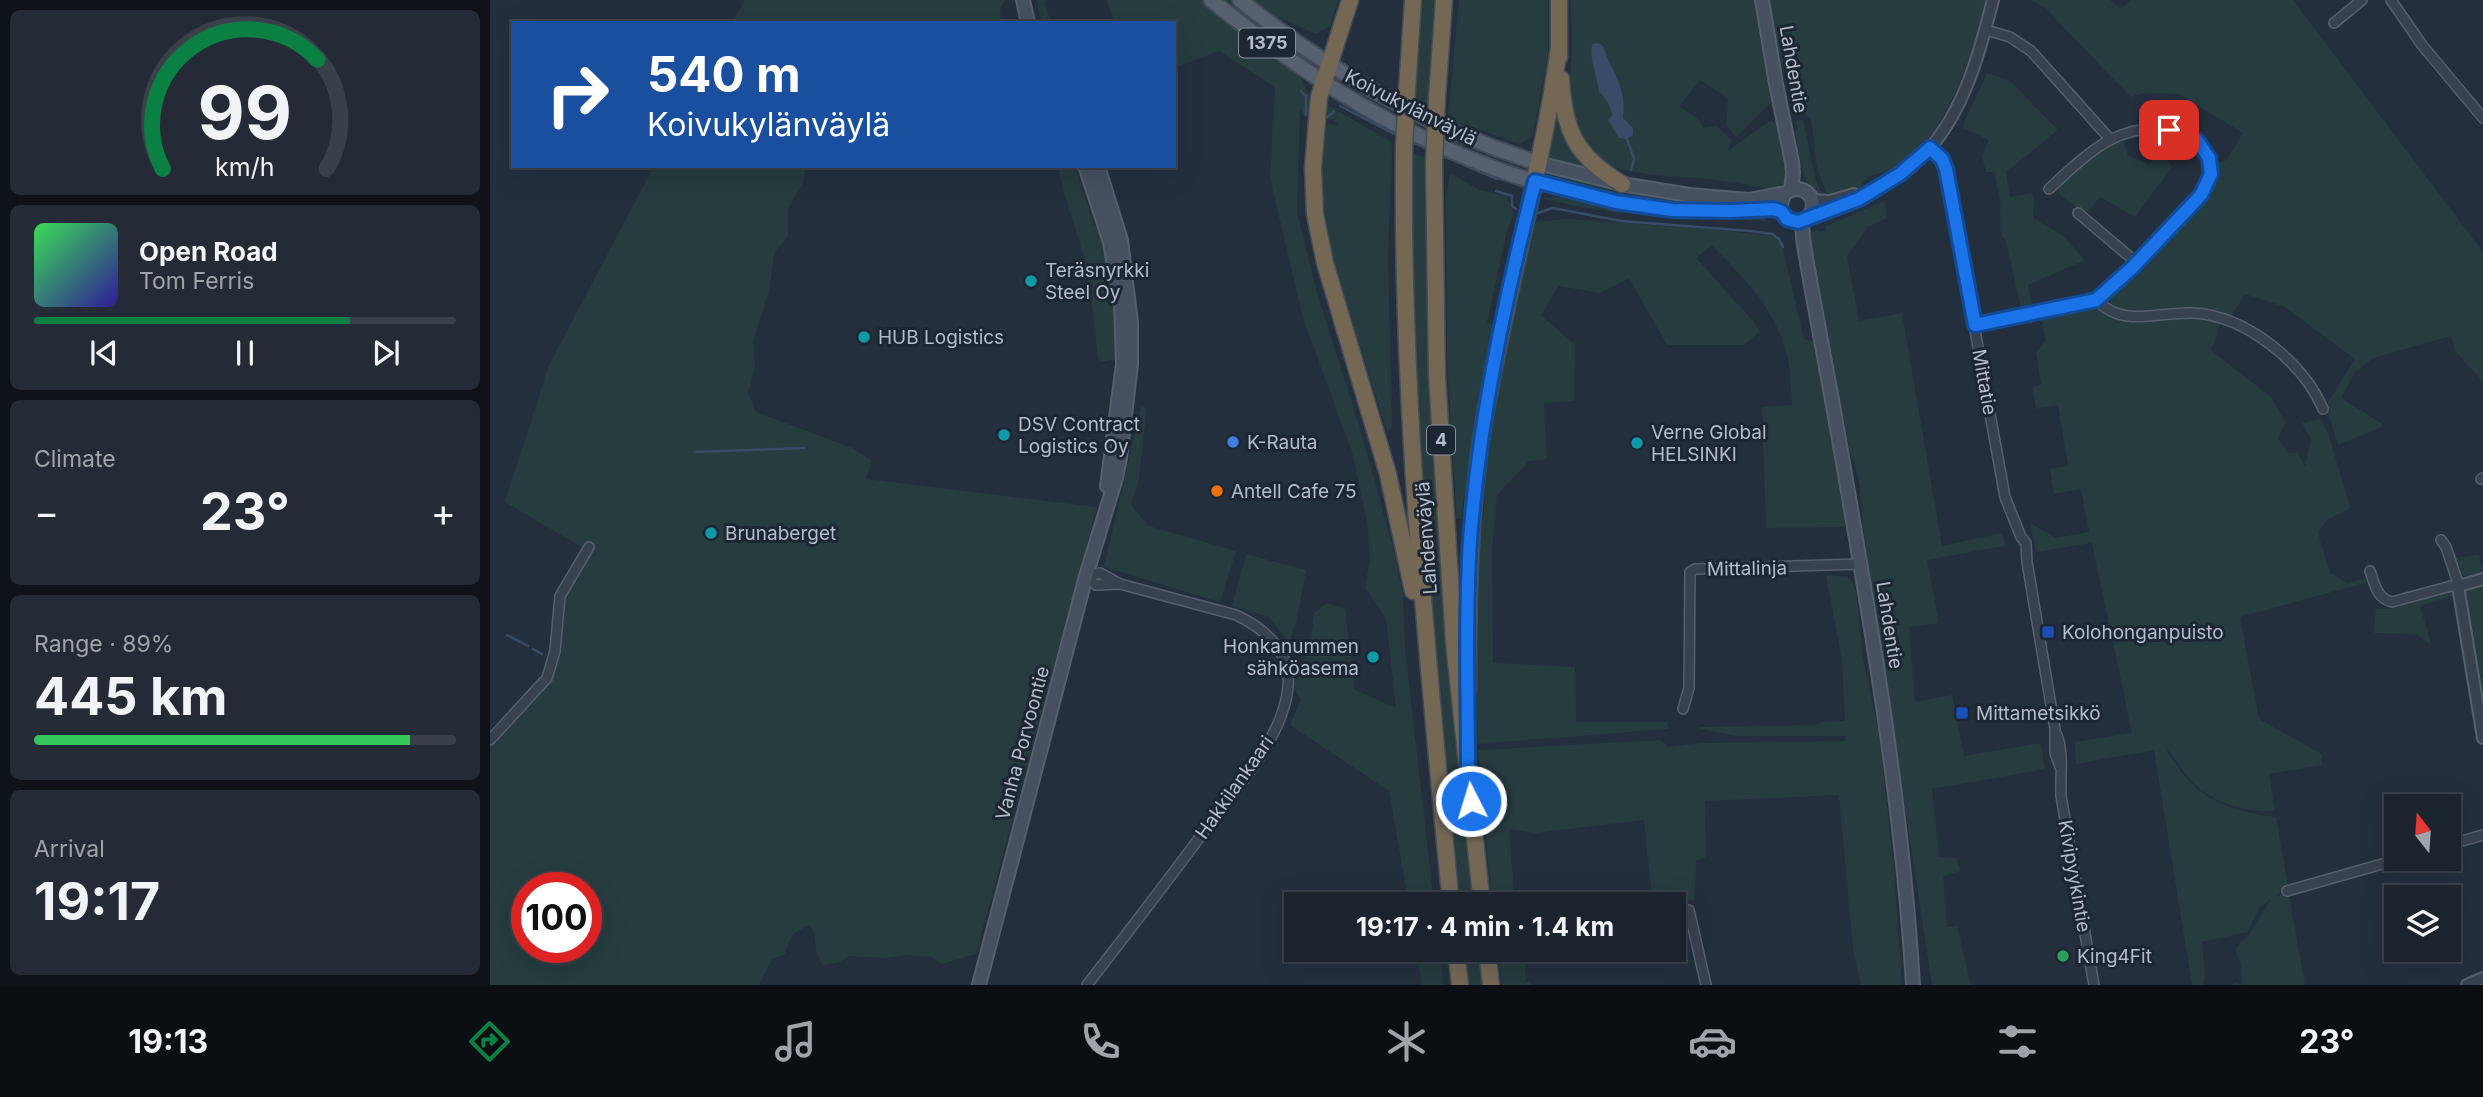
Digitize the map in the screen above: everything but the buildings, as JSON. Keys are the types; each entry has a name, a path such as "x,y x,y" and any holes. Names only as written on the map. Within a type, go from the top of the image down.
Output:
{"highway":[{"path":"1350,0 1319,97 1313,180 1316,223 1325,263 1388,474 1426,645"},
{"name":"Lahdenväylä","path":"1413,0 1404,148 1407,380 1426,645 1450,892"},
{"name":"Lahdenväylä","path":"1444,0 1434,163 1437,376 1454,642 1481,892"},
{"path":"1559,0 1563,110 1571,136 1594,166 1622,184"},
{"path":"1468,775 1470,542 1479,459 1495,360 1535,181 1559,48"},
{"path":"1457,962 1460,985"},
{"path":"1488,962 1491,985"}],"main road":[{"path":"1023,0 1028,21"},
{"name":"Koivukylänväylä","path":"1211,0 1324,84 1420,137 1464,157 1535,181 1616,202 1672,210 1731,211 1767,208 1785,215"},
{"name":"Koivukylänväylä","path":"1240,0 1330,65 1421,118 1480,143 1538,163 1622,184 1689,195 1749,200 1788,191"},
{"name":"Lahdentie","path":"1762,0 1793,173 1788,191"},
{"name":"Lahdentie","path":"1789,144 1810,196"},
{"name":"Vanha Porvoontie","path":"1086,168 1110,242 1122,317 1123,364 1105,511"},
{"name":"Vanha Porvoontie","path":"979,985 1086,576 1120,458 1131,364 1131,323 1121,240 1099,168"},
{"path":"1796,188 1810,196 1813,211 1806,219 1785,215 1780,203 1788,191 1796,188"},
{"name":"Lahdentie","path":"1785,215 1807,273"},
{"name":"Lahdentie","path":"1806,219 1801,234 1807,273 1860,564 1896,801 1913,985"}],"street":[{"path":"1806,219 1859,199 1900,174 1930,148 1948,123 1966,85 1986,30 1993,0"},
{"path":"2334,23 2362,0"},
{"path":"2391,0 2422,45 2483,118"},
{"path":"1986,30 2010,37 2031,51 2110,139"},
{"path":"1975,325 2096,300 2109,291 2201,195 2211,174 2209,158 2196,139 2169,130 2139,131 2110,139 2049,189"},
{"name":"Mittatie","path":"1930,148 1942,159 1946,169 2005,497 2027,548 2027,562 2059,753"},
{"path":"1810,196 1830,201 1871,191"},
{"path":"2078,213 2137,263"},
{"path":"2096,300 2114,313 2129,317 2194,313 2234,324 2286,357 2307,380 2323,409"},
{"path":"2441,540 2446,547 2459,586 2483,738"},
{"path":"490,740 547,678 555,651 560,596 589,547"},
{"name":"Mittalinja","path":"1683,709 1689,688 1690,572 1695,569 1860,564"},
{"path":"2370,571 2379,594 2392,602 2483,579"},
{"name":"Hakkilankaari","path":"1086,576 1100,573 1120,584 1236,615 1253,623 1273,640 1281,654 1289,684 1283,712 1255,764 1087,985"},
{"name":"Kivipyykintie","path":"2059,753 2064,820 2094,985"},
{"path":"2461,841 2483,835"},
{"path":"2287,891 2384,864"},
{"path":"1689,910 1706,985"},
{"path":"2468,985 2483,978"}],"green space":[{"path":"745,0 1005,0 1000,8 1001,21 733,21"},
{"path":"1036,0 1046,0 1045,5 1051,21 1041,21"},
{"path":"1106,0 1200,0 1270,57 1300,77 1309,94 1311,118 1305,117 1300,108 1297,212 1317,293 1360,428 1395,555 1403,596 1405,648 1433,892 1407,892 1389,791 1290,725 1301,700 1293,687 1310,648 1314,613 1327,603 1345,609 1355,690 1396,708 1386,618 1365,588 1370,560 1368,527 1352,452 1303,318 1270,178 1275,87 1219,51 1176,67 1176,21 1115,21"},
{"path":"1219,0 1231,0 1321,65 1317,72"},
{"path":"1254,0 1338,0 1330,26 1316,34 1274,15"},
{"path":"1418,0 1434,0 1428,111 1413,104"},
{"path":"1459,0 1548,0 1548,56 1532,137 1520,144 1448,119"},
{"path":"1571,0 1754,0 1771,102 1736,137 1726,124 1728,98 1700,80 1679,106 1695,117 1704,128 1716,126 1732,140 1728,151 1770,121 1776,123 1789,168 1785,183 1767,193 1765,188 1630,171 1611,166 1595,156 1582,143 1573,123 1569,97"},
{"path":"1769,0 1987,0 1974,45 1955,93 1929,137 1913,155 1895,168 1867,178 1856,191 1828,196 1817,169 1811,118 1799,110 1782,66"},
{"path":"2030,0 2110,0 2121,9 2131,0 2293,0 2483,252 2483,382 2456,352 2451,336 2373,358 2355,372 2341,398 2381,423 2382,427 2338,445 2326,406 2355,359 2285,307 2245,294 2230,318 2187,309 2141,312 2115,310 2110,303 2111,295 2204,198 2216,171 2213,165 2227,160 2243,133 2179,94 2144,93 2131,97 2045,8"},
{"path":"1987,73 2010,81 2058,130 2006,172 2010,197 2032,193 2033,218 2064,236 2085,260 2028,285 2032,306 2021,309 2006,241 2001,235 2000,199 1994,172 1986,172 1982,157 1989,140 1962,127"},
{"path":"1556,95 1592,172 1543,158"},
{"path":"1324,103 1392,142 1388,256 1392,427 1387,431 1351,317 1334,274 1320,173 1322,135 1328,124 1338,125 1333,119 1321,120"},
{"path":"1803,120 1815,177 1822,196 1809,185 1799,158 1796,121"},
{"path":"1444,135 1515,161 1513,165 1444,139"},
{"path":"2124,139 2127,155 2148,164 2163,154 2172,167 2135,217 2100,197 2086,214 2060,195 2058,188 2062,180 2109,146"},
{"path":"1411,152 1426,159 1427,166 1427,259 1434,444 1447,628 1472,892 1455,892 1415,428"},
{"path":"653,168 806,168 803,183 788,209 788,237 774,253 770,288 753,341 755,367 748,393 756,412 852,448 872,461 866,479 1097,507 976,954 942,964 931,957 909,955 885,958 849,956 840,962 823,965 817,955 815,935 810,925 793,935 785,954 772,959 759,985 490,985 490,743 541,683 551,655 553,602 585,549 505,502 549,365"},
{"path":"1058,168 1076,168 1107,258 1113,291 1116,359 1102,362 1098,358 1085,263"},
{"path":"1547,172 1632,192 1761,205 1703,207 1629,199 1544,180"},
{"path":"1450,173 1480,190 1506,196 1514,215 1508,226 1487,322 1510,334 1535,222 1566,219 1780,237 1804,339 1816,342 1846,523 1843,527 1766,528 1762,407 1792,405 1788,357 1780,334 1765,306 1712,245 1696,258 1760,332 1744,345 1667,345 1629,278 1600,293 1559,286 1541,315 1575,345 1574,401 1544,403 1547,459 1529,461 1497,495 1492,551 1493,663 1575,667 1576,722 1667,722 1669,729 1477,744 1473,665 1475,572 1486,496 1464,495 1461,519 1457,519 1447,359 1446,197"},
{"path":"1567,197 1651,212 1765,211 1765,221 1625,213 1542,198"},
{"path":"1885,201 1887,218 1868,227 1847,256 1859,321 1902,313 1942,546 2002,533 2005,546 1927,560 1939,623 1909,627 1915,702 1952,695 1964,756 2041,743 2045,769 1932,789 1939,857 1956,858 1961,871 1943,876 1947,927 1957,926 1971,985 1932,985 1858,480 1850,453 1824,313 1804,236 1817,230 1825,230 1826,226"},
{"path":"2091,307 2111,317 2144,323 2194,317 2221,323 2211,350 2272,398 2286,423 2278,438 2288,453 2298,452 2305,467 2311,439 2302,423 2320,419 2328,432 2350,508 2326,521 2318,533 2330,573 2347,583 2366,578 2369,582 2240,617 2259,719 2322,754 2322,765 2269,774 2275,811 2253,810 2220,801 2200,789 2188,778 2165,747 2180,770 2200,791 2211,798 2235,809 2276,817 2288,886 2275,896 2289,895 2305,985 2242,985 2241,965 2235,949 2250,933 2271,899 2260,907 2247,932 2202,942 2205,976 2202,985 2192,985 2154,750 2076,764 2075,742 2132,733 2092,543 2036,552 2030,523 2056,538 2089,532 2081,489 2054,494 2050,469 2068,466 2058,405 2036,409 2032,387 2041,385 2036,352 2046,341 2041,316"},
{"path":"1141,407 1146,408 1146,415 1139,478 1131,505 1149,526 1236,551 1220,602 1104,567"},
{"path":"1246,554 1306,570 1297,619 1289,643 1269,617 1232,606"},
{"path":"2479,555 2483,573 2469,577 2458,573 2453,558"},
{"path":"1826,575 1848,577 1856,592 1863,658 1879,734 1894,871 1902,985 1861,985 1853,948 1839,795 1705,801 1706,857 1696,861 1694,900 1686,900 1686,892 1655,892 1651,888 1644,820 1535,833 1509,829 1514,892 1491,892 1478,750 1661,740 1669,747 1702,743 1846,741 1845,736 1737,736 1700,727 1819,725 1820,722 1845,721 1842,660"},
{"path":"2483,583 2483,714 2466,592 2468,588"},
{"path":"2452,591 2452,596 2420,606 2432,646 2416,634 2374,633 2375,609 2391,609"},
{"path":"1418,962 1440,962 1443,985 1422,985"},
{"path":"1462,962 1479,962 1482,985 1465,985"},
{"path":"1499,962 1525,962 1526,982 1531,985 1502,985"}],"water":[{"path":"1592,44 1603,46 1621,89 1623,118 1633,128 1633,135 1627,139 1619,138 1608,120 1612,115 1611,108 1599,92 1591,50"}],"waterway":[{"path":"1301,91 1306,96 1306,115"},
{"path":"1340,106 1398,136"},
{"path":"1324,119 1334,112"},
{"path":"1627,139 1634,159 1631,170"},
{"path":"1410,141 1430,150"},
{"path":"1439,154 1497,179"},
{"path":"1496,191 1512,196 1512,206 1516,209"},
{"path":"1535,214 1553,208 1621,221 1750,231 1772,234 1779,239 1783,247"},
{"path":"694,452 804,448"},
{"path":"507,635 528,646"},
{"path":"533,649 542,654"}],"place":[{"name":"Teräsnyrkki Steel Oy","path":"1031,281"},
{"name":"HUB Logistics","path":"864,337"},
{"name":"DSV Contract Logistics Oy","path":"1004,435"},
{"name":"K-Rauta","path":"1233,442"},
{"name":"Verne Global HELSINKI","path":"1637,443"},
{"name":"Antell Cafe 75","path":"1217,491"},
{"name":"Brunaberget","path":"711,533"},
{"name":"Kolohonganpuisto","path":"2048,632"},
{"name":"Honkanummen sähköasema","path":"1373,657"},
{"name":"Mittametsikkö","path":"1962,713"},
{"name":"King4Fit","path":"2063,956"}],"route":[{"path":"1471,801 1468,775 1470,542 1482,431 1535,181 1616,202 1672,210 1774,209 1782,212 1787,219 1798,222 1859,199 1900,174 1930,148 1942,159 1946,169 1975,325 2096,300 2132,268 2201,195 2211,174 2209,158 2196,139 2169,130"}]}
